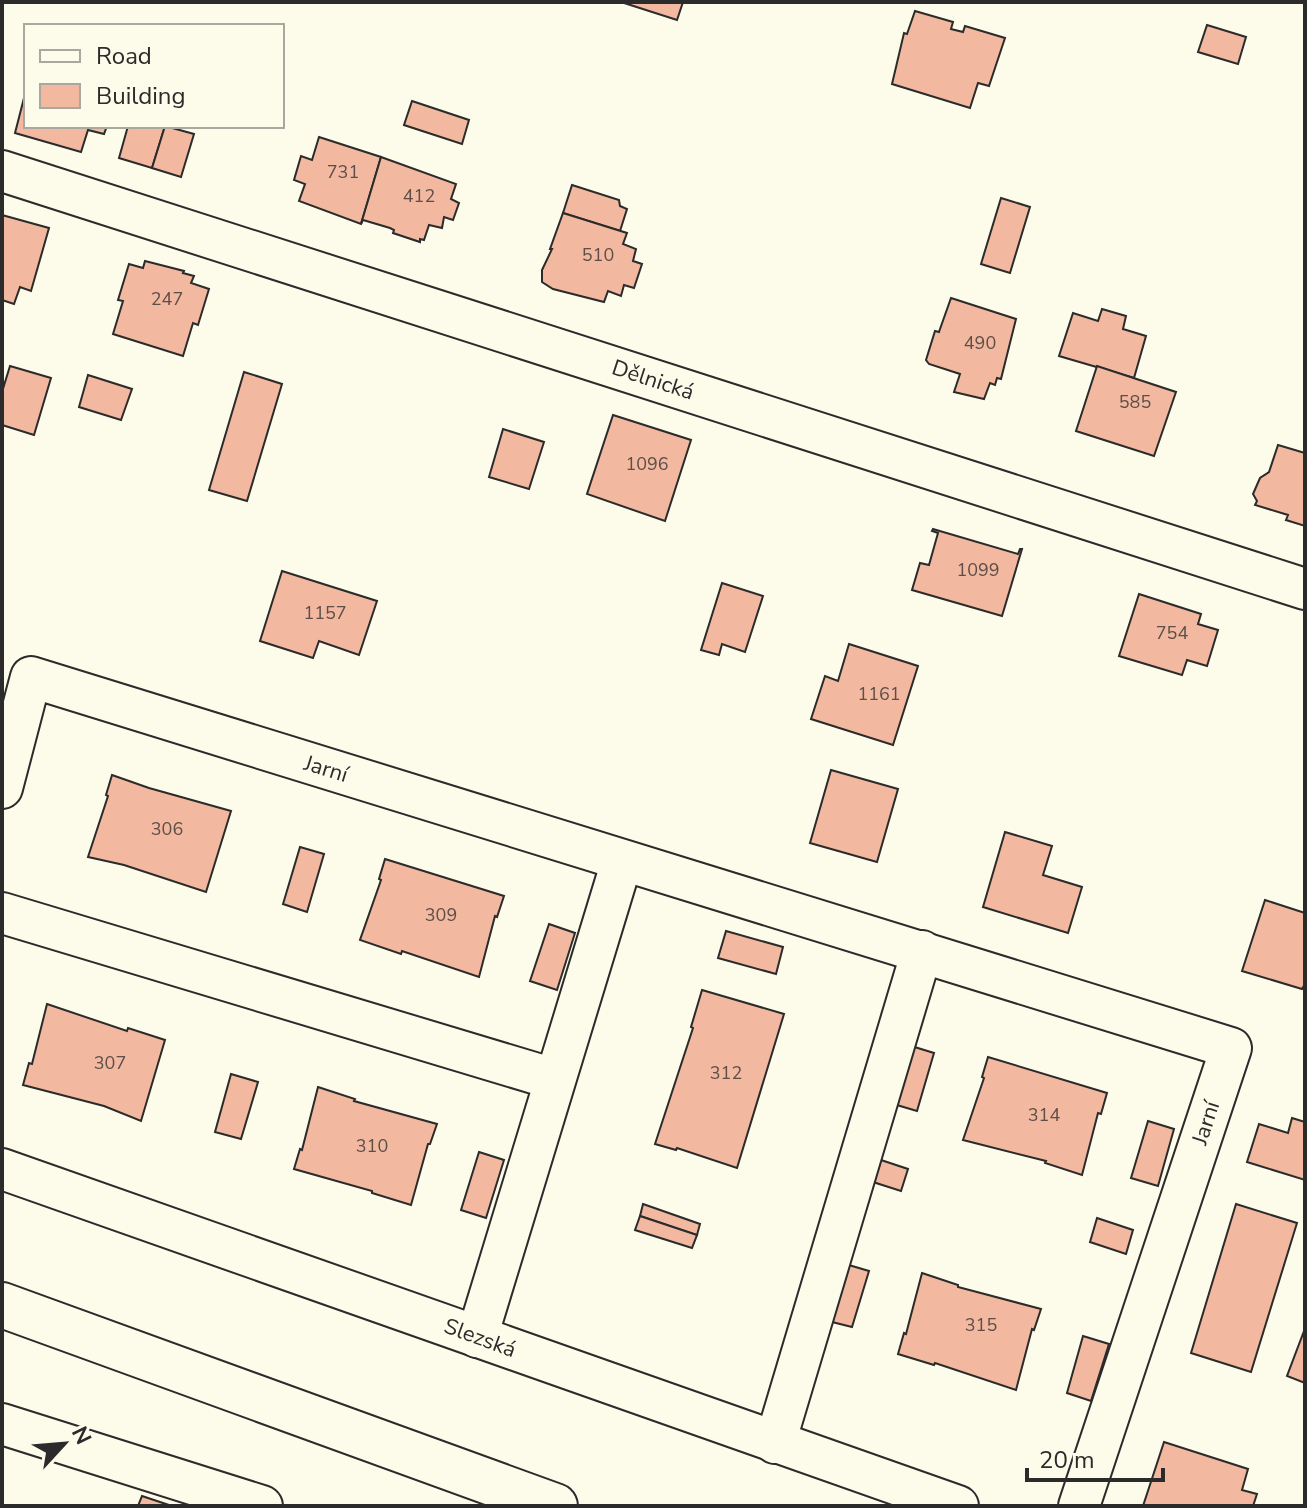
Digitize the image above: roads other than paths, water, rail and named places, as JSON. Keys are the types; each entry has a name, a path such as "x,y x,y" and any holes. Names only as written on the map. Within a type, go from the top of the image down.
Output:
{"street":[{"name":"Dělnická","path":"2,171 1305,589"},
{"name":"Jarní","path":"2,788 31,677 1231,1048 1079,1506"},
{"path":"477,1337 622,861"},
{"path":"2,913 554,1079"},
{"path":"775,1443 922,951"},
{"name":"Slezská","path":"2,1169 958,1506"},
{"path":"2,1305 555,1506"},
{"path":"2,1424 262,1506"}]}
